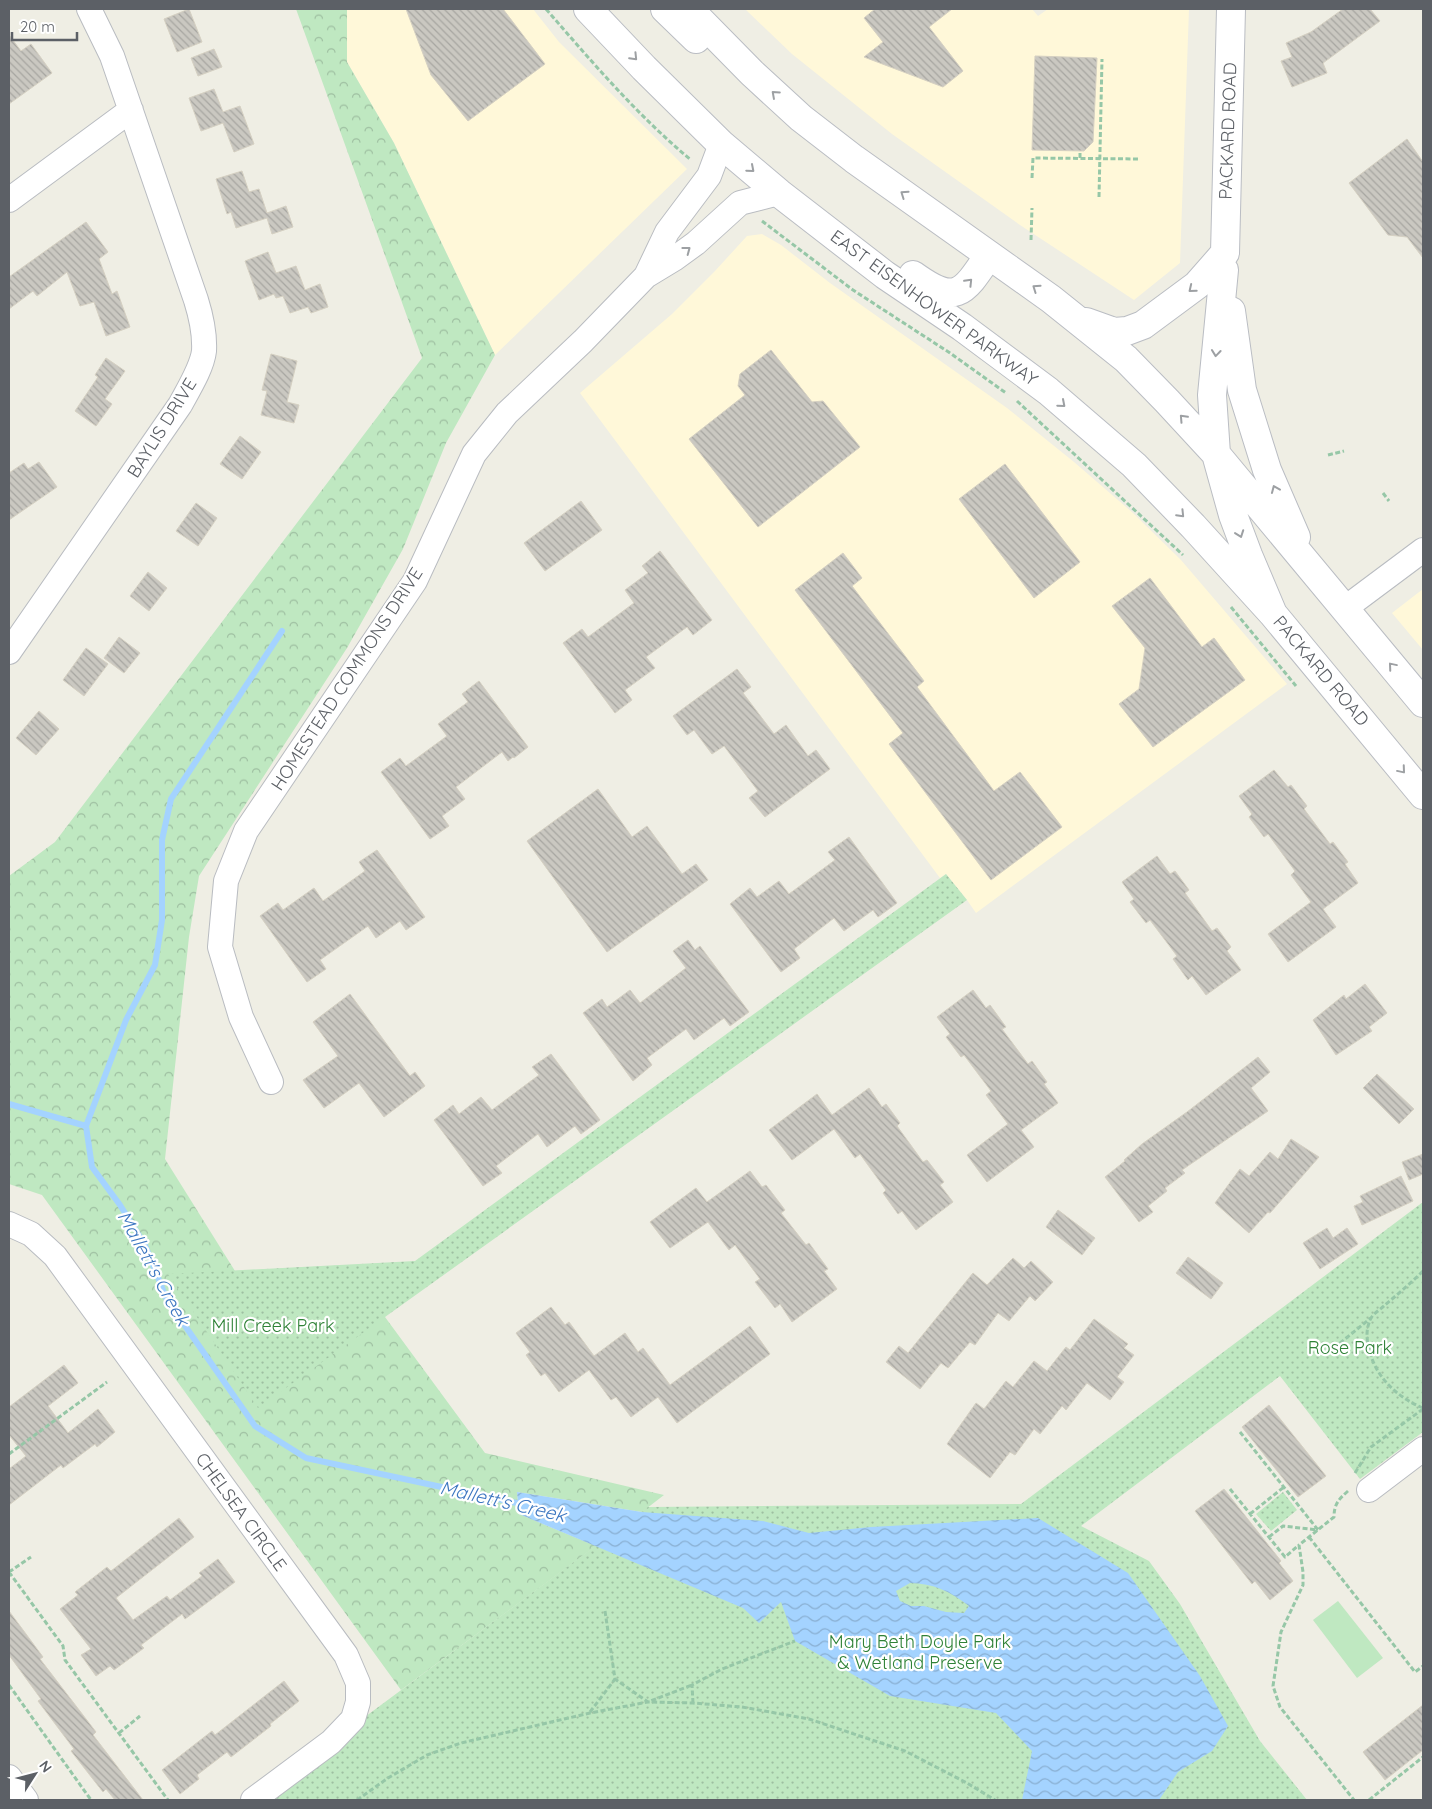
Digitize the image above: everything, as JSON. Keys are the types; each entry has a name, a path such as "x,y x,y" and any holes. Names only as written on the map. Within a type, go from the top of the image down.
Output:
{"main road":[{"path":"665,9 711,54 729,66 752,73"},
{"path":"689,9 752,73 802,118 854,159 1075,318 1126,359 1167,400 1216,454 1423,703"},
{"name":"PACKARD ROAD","path":"1231,9 1225,261 1212,395 1216,454 1233,514 1273,614 1423,794"},
{"name":"EAST EISENHOWER PARKWAY","path":"601,15 722,144 779,193 849,248 962,327 1048,391 1134,465 1193,526 1273,614"},
{"path":"849,248 885,256 941,293 954,293 965,286 989,255"},
{"path":"1075,318 1114,332 1127,331 1143,325 1197,285 1225,261"},
{"path":"1225,261 1242,390 1267,470 1309,566"}],"street":[{"name":"BAYLIS DRIVE","path":"9,652 180,405 195,377 204,352 203,324 196,300 112,56 89,9"},
{"path":"9,200 131,110"},
{"name":"HOMESTEAD COMMONS DRIVE","path":"646,276 668,232 709,176 722,144"},
{"name":"HOMESTEAD COMMONS DRIVE","path":"271,1082 241,1017 220,946 226,881 246,831 415,581 474,454 507,413 583,341 646,276 696,243 740,203 779,193"},
{"path":"1344,609 1423,550"},
{"name":"CHELSEA CIRCLE","path":"9,1224 31,1234 55,1256 346,1655 358,1683 358,1702 353,1719 331,1742 253,1800"},
{"path":"1359,1485 1423,1450"},
{"path":"9,1778 26,1800"}],"path":[{"path":"546,9 604,76 648,121 695,163"},
{"path":"1099,197 1102,59"},
{"path":"1096,85 1102,84"},
{"path":"1093,139 1100,139"},
{"path":"1080,151 1080,158"},
{"path":"1032,178 1034,158 1140,159"},
{"path":"1031,240 1032,208"},
{"path":"763,222 853,290 950,352 1009,395"},
{"path":"1016,401 1140,513 1188,560"},
{"path":"1328,455 1344,451"},
{"path":"1384,493 1389,501"},
{"path":"1228,604 1296,686"},
{"path":"1334,1348 1423,1272"},
{"path":"1230,1489 1285,1557 1334,1517 1334,1509 1338,1500 1359,1485 1356,1468 1371,1447 1423,1409 1412,1404 1390,1387 1380,1376 1373,1364 1367,1340 1367,1328 1372,1317"},
{"path":"9,1454 107,1382"},
{"path":"1240,1432 1318,1530"},
{"path":"1250,1514 1284,1487"},
{"path":"1269,1537 1282,1526 1318,1530"},
{"path":"1309,1537 1415,1672 1423,1666"},
{"path":"1299,1545 1303,1585 1281,1632 1273,1686 1280,1706 1354,1800"},
{"path":"31,1557 9,1572 63,1646 65,1660 168,1800"},
{"path":"605,1611 616,1679 648,1702 742,1707 809,1720 914,1755 995,1800"},
{"path":"357,1800 388,1778 427,1755 462,1743 590,1713 648,1702 692,1685 722,1669 795,1641"},
{"path":"590,1713 616,1679"},
{"path":"9,1685 91,1800"},
{"path":"692,1685 693,1703"},
{"path":"118,1733 140,1716"},
{"path":"1368,1800 1423,1758"}],"shaded area":[{"path":"347,9 533,9 559,42 687,169 495,355 394,143 347,62"},
{"path":"745,9 1032,9 1038,16 1048,9 1189,9 1180,263 1134,300 1020,225 892,134 792,54"},
{"path":"762,234 781,245 830,283 1007,408 1074,462 1133,513 1181,560 1287,684 976,913 946,874 940,878 580,393 672,314 747,236"},
{"path":"1423,589 1423,650 1392,613"}],"green space":[{"path":"296,9 347,9 347,62 394,143 495,355 446,443 403,549 347,648 199,876 189,937 165,1159 235,1271 350,1265 385,1317 485,1453 664,1495 642,1512 517,1492 519,1514 596,1546 401,1690 42,1195 9,1184 9,876 55,842 422,358"},
{"name":"Mill Creek Park","path":"946,874 967,900 258,1408 168,1274 415,1261"},
{"name":"Mary Beth Doyle Park & Wetland Preserve","path":"1423,1202 1423,1432 1360,1479 1280,1376 1081,1526 1149,1561 1180,1604 1260,1741 1307,1800 253,1800 648,1507 1021,1504"},
{"path":"1283,1492 1297,1510 1271,1531 1256,1514"},
{"path":"1338,1601 1383,1658 1357,1678 1313,1620"}],"water":[{"path":"517,1492 642,1512 763,1521 809,1533 871,1527 1038,1518 1128,1573 1200,1676 1228,1726 1212,1751 1178,1772 1159,1800 1022,1800 1032,1751 996,1713 890,1696 795,1641 781,1602 759,1623 743,1608 519,1514","holes":["910,1583 918,1583 941,1589 969,1606 964,1613 946,1612 924,1606 911,1606 900,1601 896,1591"]}],"building":[{"path":"189,9 202,42 177,52 164,19"},
{"path":"406,9 503,9 545,64 468,121 431,75"},
{"path":"875,9 952,9 929,27 963,71 943,87 864,57 883,42 864,18"},
{"path":"1343,9 1370,9 1380,21 1323,63 1327,73 1292,87 1281,61 1292,57 1286,43 1311,32"},
{"path":"9,35 21,51 31,44 52,73 9,104"},
{"path":"214,49 222,67 198,76 191,58"},
{"path":"1035,56 1097,58 1093,142 1084,151 1032,150"},
{"path":"214,89 223,112 240,106 254,144 234,152 223,123 201,131 189,98"},
{"path":"1407,139 1423,162 1423,258 1407,237 1388,235 1349,183"},
{"path":"242,171 249,192 259,189 267,213 286,206 293,227 272,234 267,218 236,228 231,212 227,214 216,179"},
{"path":"86,222 108,252 99,259 112,294 117,291 130,327 106,336 94,302 80,306 67,272 37,296 33,291 9,309 9,277"},
{"path":"268,252 276,273 296,266 305,290 320,284 328,307 311,313 308,307 290,313 283,296 276,298 274,294 259,300 245,261"},
{"path":"771,350 812,402 823,401 860,447 758,527 689,439 745,395 738,386 740,374"},
{"path":"271,354 297,361 287,402 299,405 294,423 261,415 267,391 262,390"},
{"path":"106,358 125,371 105,399 112,404 96,426 75,411 98,377 95,375"},
{"path":"240,436 261,452 242,479 220,464"},
{"path":"39,462 57,487 9,520 9,473 24,463 28,469"},
{"path":"1005,464 1080,562 1034,598 959,499"},
{"path":"581,501 602,530 545,571 524,543"},
{"path":"196,503 217,518 198,546 176,531"},
{"path":"660,551 712,620 693,635 687,627 646,657 655,668 625,690 632,700 615,713 563,643 582,629 588,637 634,603 625,590 648,573 642,566"},
{"path":"843,553 862,578 852,586 924,681 917,687 994,791 1020,772 1062,827 991,880 889,744 903,733 795,590"},
{"path":"148,572 167,588 149,611 130,596"},
{"path":"1150,578 1202,647 1214,638 1245,680 1153,747 1119,704 1139,689 1145,648 1112,606"},
{"path":"119,637 140,653 124,673 104,658"},
{"path":"86,648 108,664 84,696 63,680"},
{"path":"737,669 751,687 743,693 774,734 786,725 808,756 816,750 830,769 765,817 749,798 758,791 724,746 712,754 694,730 687,735 673,716"},
{"path":"479,681 528,747 508,761 502,752 456,787 465,799 442,816 449,826 430,839 381,772 400,758 406,766 447,736 438,724 468,702 462,694"},
{"path":"39,711 59,729 36,755 16,738"},
{"path":"1274,770 1288,787 1291,785 1307,806 1304,809 1330,844 1333,842 1348,862 1345,864 1358,883 1323,909 1336,927 1288,962 1268,934 1311,902 1291,875 1295,871 1268,834 1264,837 1249,817 1252,814 1239,796"},
{"path":"598,789 632,837 647,826 682,874 696,864 708,880 607,952 527,841"},
{"path":"849,837 897,903 878,917 873,910 844,931 834,918 794,949 800,958 781,972 730,904 750,888 757,897 779,881 789,894 835,860 828,852"},
{"path":"377,850 425,917 406,930 400,921 376,938 368,926 320,960 326,969 307,982 260,916 278,903 283,910 314,888 323,901 365,871 359,862"},
{"path":"1157,856 1170,874 1175,871 1189,890 1185,893 1212,931 1217,928 1231,947 1227,951 1241,970 1206,995 1192,976 1188,980 1173,959 1177,956 1150,920 1146,923 1130,902 1134,899 1122,882"},
{"path":"688,940 695,950 700,946 749,1012 730,1026 724,1018 694,1040 686,1029 647,1058 652,1065 633,1081 583,1013 602,999 607,1007 630,990 640,1003 686,968 673,951"},
{"path":"1365,984 1387,1013 1369,1027 1372,1031 1336,1055 1313,1020 1344,995 1346,999"},
{"path":"973,990 986,1008 990,1005 1006,1027 1002,1029 1028,1064 1032,1061 1047,1082 1044,1084 1058,1103 1021,1130 1034,1147 987,1182 967,1155 1008,1124 986,1095 991,1091 964,1055 961,1057 946,1037 950,1034 937,1017"},
{"path":"350,994 410,1076 415,1072 425,1086 384,1117 359,1083 324,1108 303,1080 338,1056 313,1022"},
{"path":"551,1054 600,1120 581,1134 575,1126 547,1147 538,1134 496,1166 502,1173 483,1186 434,1120 453,1105 459,1114 481,1097 492,1110 539,1075 532,1067"},
{"path":"1258,1057 1270,1072 1251,1088 1268,1111 1182,1170 1185,1173 1165,1188 1167,1191 1148,1206 1153,1212 1139,1222 1105,1177 1142,1144"},
{"path":"1377,1074 1414,1109 1399,1124 1363,1088"},
{"path":"869,1088 882,1107 886,1104 900,1123 897,1126 923,1162 927,1160 944,1182 940,1185 953,1202 916,1230 902,1211 898,1214 883,1193 886,1190 860,1154 855,1158 834,1129 792,1160 769,1130 817,1094 832,1115"},
{"path":"1291,1139 1319,1157 1270,1213 1268,1212 1249,1233 1215,1203 1240,1169 1249,1176 1270,1152 1278,1159"},
{"path":"1423,1154 1423,1174 1409,1180 1402,1162"},
{"path":"750,1171 762,1187 766,1185 785,1210 781,1213 806,1245 809,1243 828,1269 824,1271 837,1289 792,1322 780,1304 775,1308 755,1282 760,1279 735,1245 729,1250 708,1222 670,1248 650,1222 696,1188 707,1202"},
{"path":"1401,1176 1413,1201 1362,1225 1354,1206 1363,1202 1360,1196"},
{"path":"1058,1210 1095,1238 1082,1255 1046,1227"},
{"path":"1327,1228 1333,1238 1347,1228 1358,1244 1320,1269 1303,1243"},
{"path":"1188,1257 1223,1283 1211,1299 1176,1273"},
{"path":"1013,1258 1024,1268 1031,1261 1053,1282 1035,1301 1030,1296 1009,1321 998,1313 975,1345 970,1342 948,1368 941,1363 920,1389 886,1362 899,1346 908,1353 973,1273 987,1285"},
{"path":"551,1307 565,1325 569,1322 594,1356 625,1333 638,1352 643,1348 670,1385 750,1326 770,1354 677,1423 658,1397 631,1417 616,1397 611,1400 589,1370 559,1392 545,1373 541,1376 526,1355 530,1352 516,1333"},
{"path":"1094,1319 1128,1344 1124,1348 1134,1355 1117,1377 1124,1382 1110,1400 1087,1383 1066,1410 1062,1406 1040,1434 1034,1429 1015,1455 1010,1452 990,1478 947,1444 976,1403 984,1409 1006,1381 1013,1387 1034,1361 1047,1371 1066,1347 1070,1350"},
{"path":"64,1365 78,1383 48,1406 68,1433 98,1409 115,1432 97,1447 95,1444 63,1468 61,1465 9,1505 9,1469 26,1456 9,1435 9,1407"},
{"path":"1269,1405 1326,1476 1298,1497 1242,1427"},
{"path":"1224,1489 1281,1561 1279,1563 1293,1581 1270,1600 1255,1581 1252,1584 1195,1511"},
{"path":"179,1518 194,1537 116,1598 133,1620 167,1596 170,1600 202,1576 199,1573 218,1559 235,1582 185,1619 182,1614 141,1645 144,1648 114,1670 110,1666 96,1676 81,1655 91,1649 60,1609 78,1595 75,1592 107,1567 111,1571"},
{"path":"9,1611 43,1657 40,1659 96,1732 93,1735 143,1800 115,1800 106,1789 103,1792 71,1751 74,1749 38,1701 41,1699 9,1655"},
{"path":"284,1681 299,1701 231,1757 227,1752 197,1775 199,1779 180,1794 162,1770 212,1731 215,1735"},
{"path":"1423,1705 1423,1750 1385,1780 1363,1752"}],"waterway":[{"name":"Mallett's Creek","path":"282,631 171,799 162,840 162,920 155,965 126,1020 86,1126 92,1167 120,1205 145,1245 167,1300 255,1426 306,1458 526,1505"},
{"name":"Mallett's Creek","path":"9,1104 86,1126"}],"park label":[{"name":"Rose Park","path":"1350,1348"}]}
